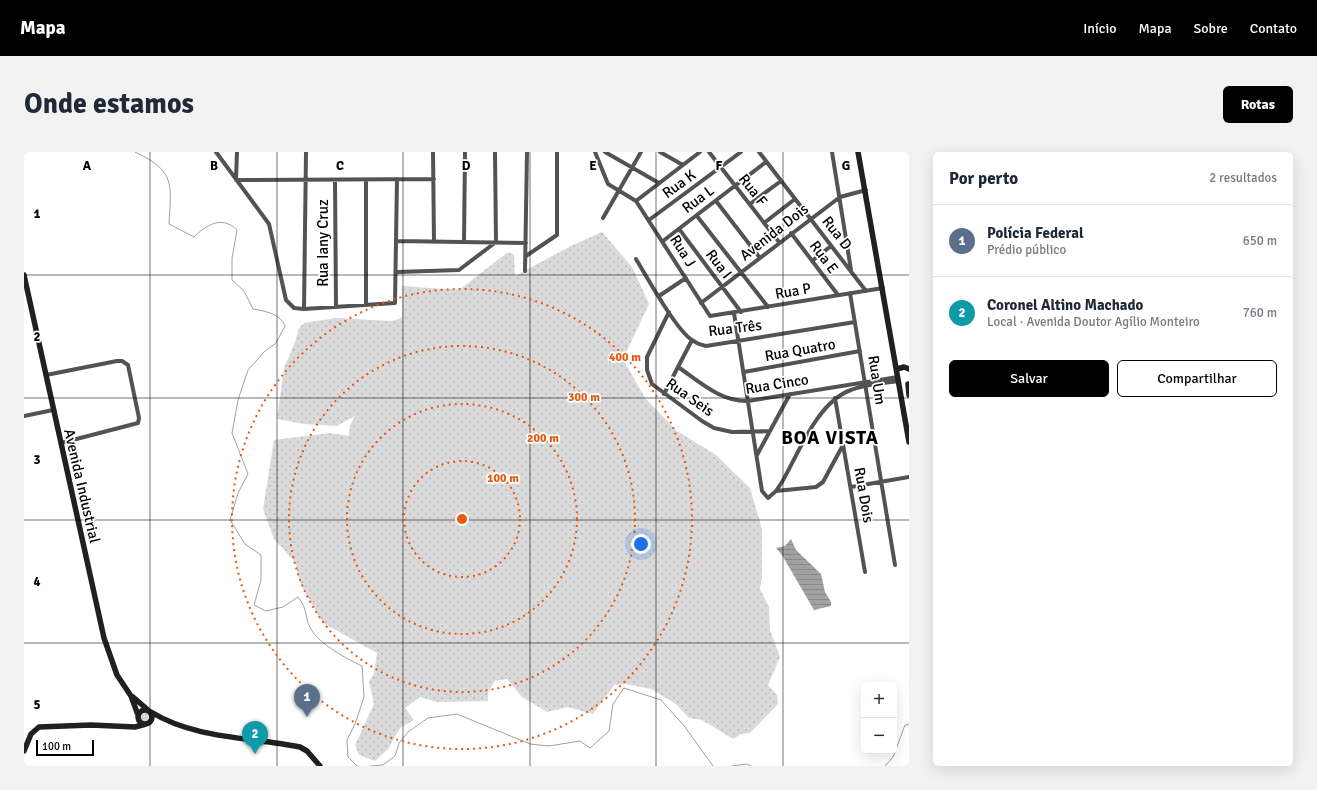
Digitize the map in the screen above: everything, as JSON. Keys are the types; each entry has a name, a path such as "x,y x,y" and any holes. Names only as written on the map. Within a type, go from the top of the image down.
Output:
{"street":[{"path":"216,152 269,224 286,300 294,308 304,309 395,303 397,272 396,179"},
{"path":"236,180 237,152"},
{"path":"304,309 306,152"},
{"path":"433,152 434,241"},
{"path":"464,242 465,152"},
{"path":"495,152 496,242"},
{"path":"525,270 527,152"},
{"path":"526,256 557,235 557,152"},
{"path":"595,152 608,184 636,201 700,152"},
{"path":"605,152 659,183"},
{"path":"603,218 641,152"},
{"path":"660,152 683,165"},
{"name":"Rua F","path":"709,152 779,242"},
{"name":"Rua K","path":"649,220 741,152"},
{"name":"Rua D","path":"759,152 866,291"},
{"path":"832,152 851,271"},
{"path":"858,152 866,190 909,442"},
{"name":"Rua L","path":"663,241 766,162"},
{"path":"236,180 434,179"},
{"name":"Rua Iany Cruz","path":"335,180 336,306"},
{"path":"366,180 366,305"},
{"path":"750,204 781,180"},
{"name":"Avenida Dois","path":"701,304 779,242 840,197 866,190"},
{"path":"764,223 795,199"},
{"name":"Rua J","path":"636,201 663,241 708,315"},
{"path":"716,201 760,258"},
{"path":"697,216 768,307"},
{"name":"Rua I","path":"679,229 741,312"},
{"name":"Rua E","path":"791,233 838,295"},
{"path":"397,241 526,243"},
{"path":"397,272 459,270 496,242"},
{"path":"812,261 831,246"},
{"name":"Rua Três","path":"636,259 669,312 692,340 706,346 739,342 855,322"},
{"name":"Avenida Industrial","path":"24,275 104,638 117,675 131,696 138,716"},
{"path":"659,296 686,278"},
{"name":"Rua P","path":"708,315 712,316 741,312 883,288"},
{"name":"Rua Um","path":"850,293 895,565"},
{"name":"Rua Seis","path":"669,312 649,353 647,363 648,377 652,384 664,394 714,428 732,432 770,431"},
{"path":"734,313 762,491 768,498 776,491 817,419 836,398 865,384 899,381 909,384 909,395"},
{"path":"664,394 692,340"},
{"name":"Rua Quatro","path":"744,372 860,351"},
{"path":"46,375 117,361 122,361 128,365 139,418 138,423 61,443"},
{"name":"Rua Cinco","path":"678,367 722,396 737,401 748,401 865,384"},
{"path":"897,369 904,367 909,370"},
{"path":"757,455 790,394"},
{"name":"Rua Dois","path":"836,398 865,572"},
{"path":"24,416 53,410"},
{"path":"776,491 812,488 820,484 844,445"},
{"path":"851,487 909,477"},
{"name":"Avenida Industrial","path":"131,696 150,711 166,720"},
{"path":"126,726 142,711 150,711 153,719 148,724"},
{"path":"138,716 140,722 148,724"},
{"path":"24,751 31,734 39,726 135,727 166,720 229,738 300,747 313,757 320,766"}],"shaded area":[{"path":"602,232 632,267 649,304 623,359 645,398 677,431 716,455 750,488 762,529 762,578 760,589 769,607 770,630 780,657 768,685 777,695 778,704 750,733 741,734 733,739 702,720 689,718 676,704 651,689 626,684 614,685 593,714 568,707 547,712 522,697 507,679 495,681 488,692 488,701 437,702 420,697 405,708 414,720 400,728 388,749 375,761 359,755 355,745 374,704 369,682 374,673 377,653 323,623 301,585 295,562 274,539 263,509 274,440 330,433 349,436 350,425 355,416 337,426 304,424 277,419 284,368 299,328 304,323 336,318 391,321 399,319 402,316 402,286 459,290 508,252 514,255 515,276 571,246"},
{"path":"791,539 796,550 821,574 825,592 831,602 831,606 814,610 782,555 776,548 785,546"},
{"path":"143,712 147,712 149,713 149,721 143,722 140,719 140,715"}],"waterway":[{"path":"135,152 158,166 168,180 170,189 169,224 194,237 214,223 220,222 226,223 237,230 232,258 232,280 244,291 253,309 267,312 276,316 285,326 276,343 265,351 248,370 238,400 232,433 248,474 238,493 230,520 245,544 261,555 261,580 254,605 266,611 283,607 298,597 304,606 309,625 315,635 334,650 362,666 364,697 355,724 347,740 348,757 357,766"},
{"path":"370,766 383,765 395,756 399,743 408,732 428,718 457,714 530,744 549,746 580,741 590,748 609,731 613,704 624,688 661,700 685,727 713,766"},
{"path":"885,766 893,757 905,725 909,724"},
{"path":"732,766 747,764 751,766"}],"place":[{"name":"Polícia Federal","path":"307,717"},
{"name":"Coronel Altino Machado","path":"255,754"}],"district":[{"name":"BOA VISTA","path":"830,437"}]}
